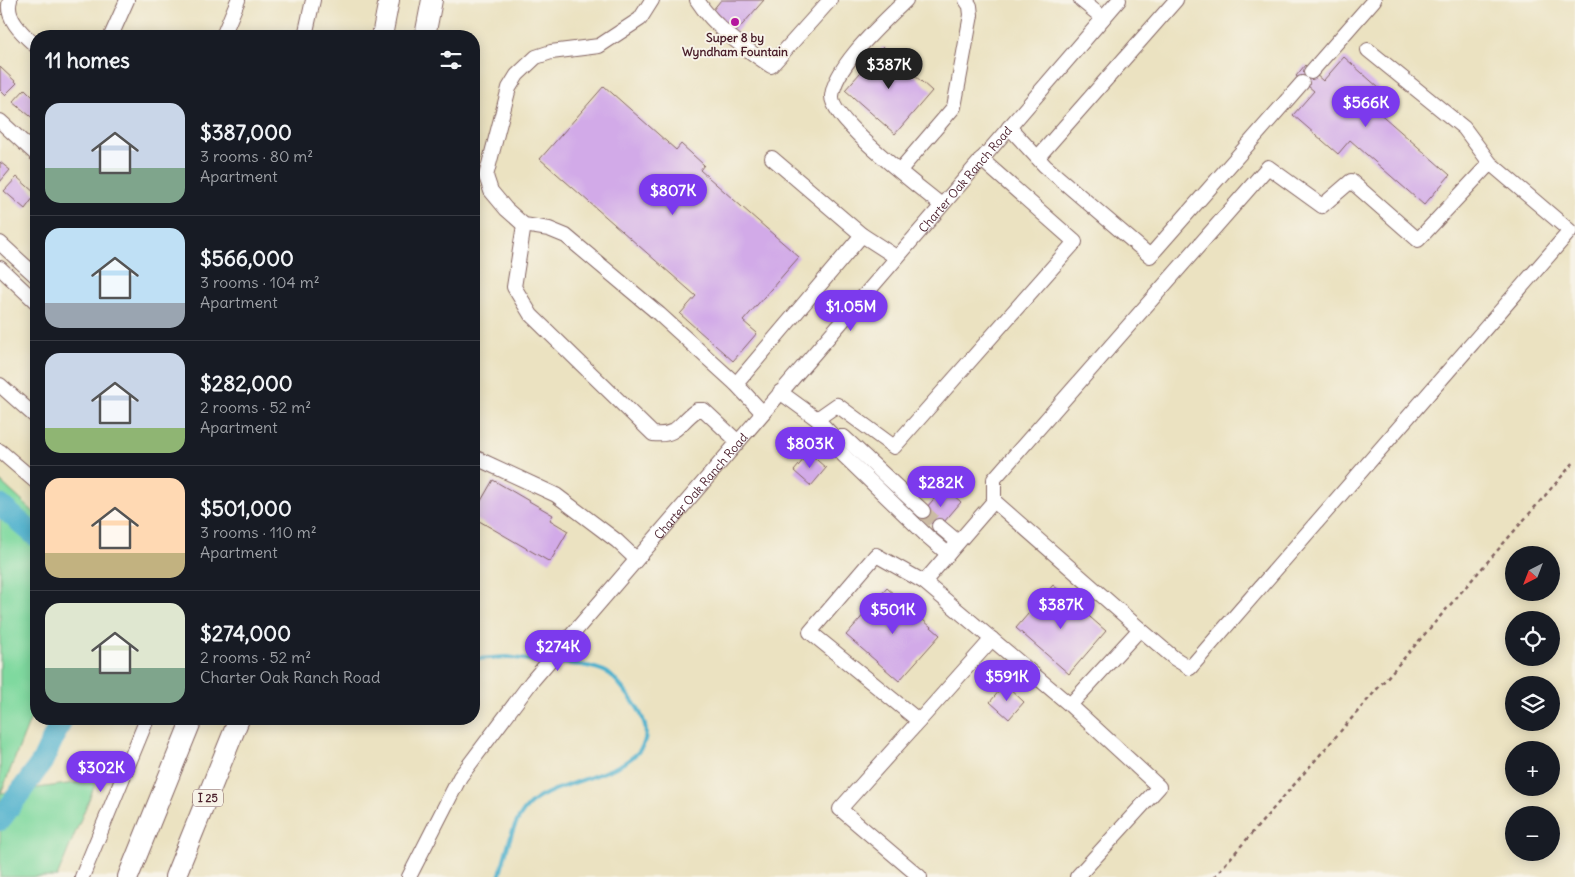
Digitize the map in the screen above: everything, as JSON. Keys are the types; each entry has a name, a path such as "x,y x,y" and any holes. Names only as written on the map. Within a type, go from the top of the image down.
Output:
{"highway":[{"path":"383,30 389,0"},
{"path":"426,30 432,0"},
{"path":"128,877 190,725"},
{"name":"I 25","path":"175,877 237,725"}],"street":[{"path":"10,0 8,6 13,20 19,30 30,40"},
{"path":"114,30 127,0"},
{"path":"225,30 238,0"},
{"path":"306,30 313,0"},
{"path":"652,0 640,19 599,46 551,52 536,56 517,75 509,88 486,176 491,191 524,226 549,229 566,236 659,314 736,384 762,412"},
{"path":"698,0 708,16 741,45 771,66 830,0"},
{"path":"906,0 850,60 838,78 832,97 838,114 854,132 941,205"},
{"path":"900,170 954,107 971,15 970,6 966,0"},
{"path":"1081,0 1103,18"},
{"name":"Charter Oak Ranch Road","path":"409,877 435,822 460,777 561,645 1119,0"},
{"path":"1038,157 1176,0"},
{"path":"1009,127 1038,157 1150,256 1374,0"},
{"path":"994,501 1174,658 1190,668 1570,230 1490,163 1464,128 1368,50"},
{"path":"0,121 30,148"},
{"path":"772,158 862,235 896,257"},
{"path":"817,419 837,405 894,447 1075,242 981,159"},
{"path":"924,582 994,501 994,479 1268,167 1322,206 1351,181 1418,240 1490,163"},
{"path":"524,226 514,287 531,314 653,434 666,436 677,429 697,410 704,410 738,441"},
{"path":"736,384 862,235"},
{"path":"0,243 30,270"},
{"path":"0,268 30,296"},
{"path":"0,385 30,412"},
{"path":"780,392 817,419 834,437 836,448 948,554"},
{"path":"834,437 844,437 923,511"},
{"path":"0,451 30,477"},
{"path":"480,460 556,495 617,540 636,559"},
{"path":"940,526 958,542"},
{"path":"919,721 810,632 876,555 924,582 1070,705 1159,787 1077,877"},
{"path":"1070,705 1140,629"},
{"path":"920,877 840,808 992,639"},
{"path":"82,877 145,725"}],"path":[{"path":"1214,877 1575,461"}],"green space":[{"path":"0,481 30,508 30,720 1,793 97,780 57,877 0,877"}],"building":[{"name":"Super 8 by Wyndham Fountain","path":"721,0 764,0 736,32 712,11"},
{"path":"883,47 932,91 895,134 845,90"},
{"path":"1344,57 1388,96 1376,110 1450,175 1424,205 1350,140 1338,154 1293,115 1314,91 1296,76 1305,65 1323,81"},
{"path":"0,67 17,83 5,95 0,90"},
{"path":"604,86 676,150 681,144 704,165 700,170 799,257 743,321 757,333 733,361 680,314 696,296 540,159"},
{"path":"25,89 30,94 30,116 13,102"},
{"path":"0,162 10,170 0,182"},
{"path":"17,177 30,189 30,202 25,209 4,191"},
{"path":"809,453 826,468 811,486 794,471"},
{"path":"493,480 553,515 550,520 568,531 550,562 480,521 480,503"},
{"path":"944,487 961,502 938,529 921,514"},
{"path":"1053,585 1106,631 1069,674 1016,628"},
{"path":"887,588 940,635 899,681 846,635"},
{"path":"1005,684 1024,702 1009,719 990,702"}],"waterway":[{"path":"0,505 30,531"},
{"path":"480,659 507,657 543,662"},
{"path":"499,877 513,830 529,805 546,794 616,767 634,756 645,741 644,721 628,695 611,675 588,666 552,663"},
{"path":"0,820 42,762 59,725"}],"tunnel":[{"path":"923,511 939,526"}],"place":[{"name":"Super 8 by Wyndham Fountain","path":"735,22"}]}
